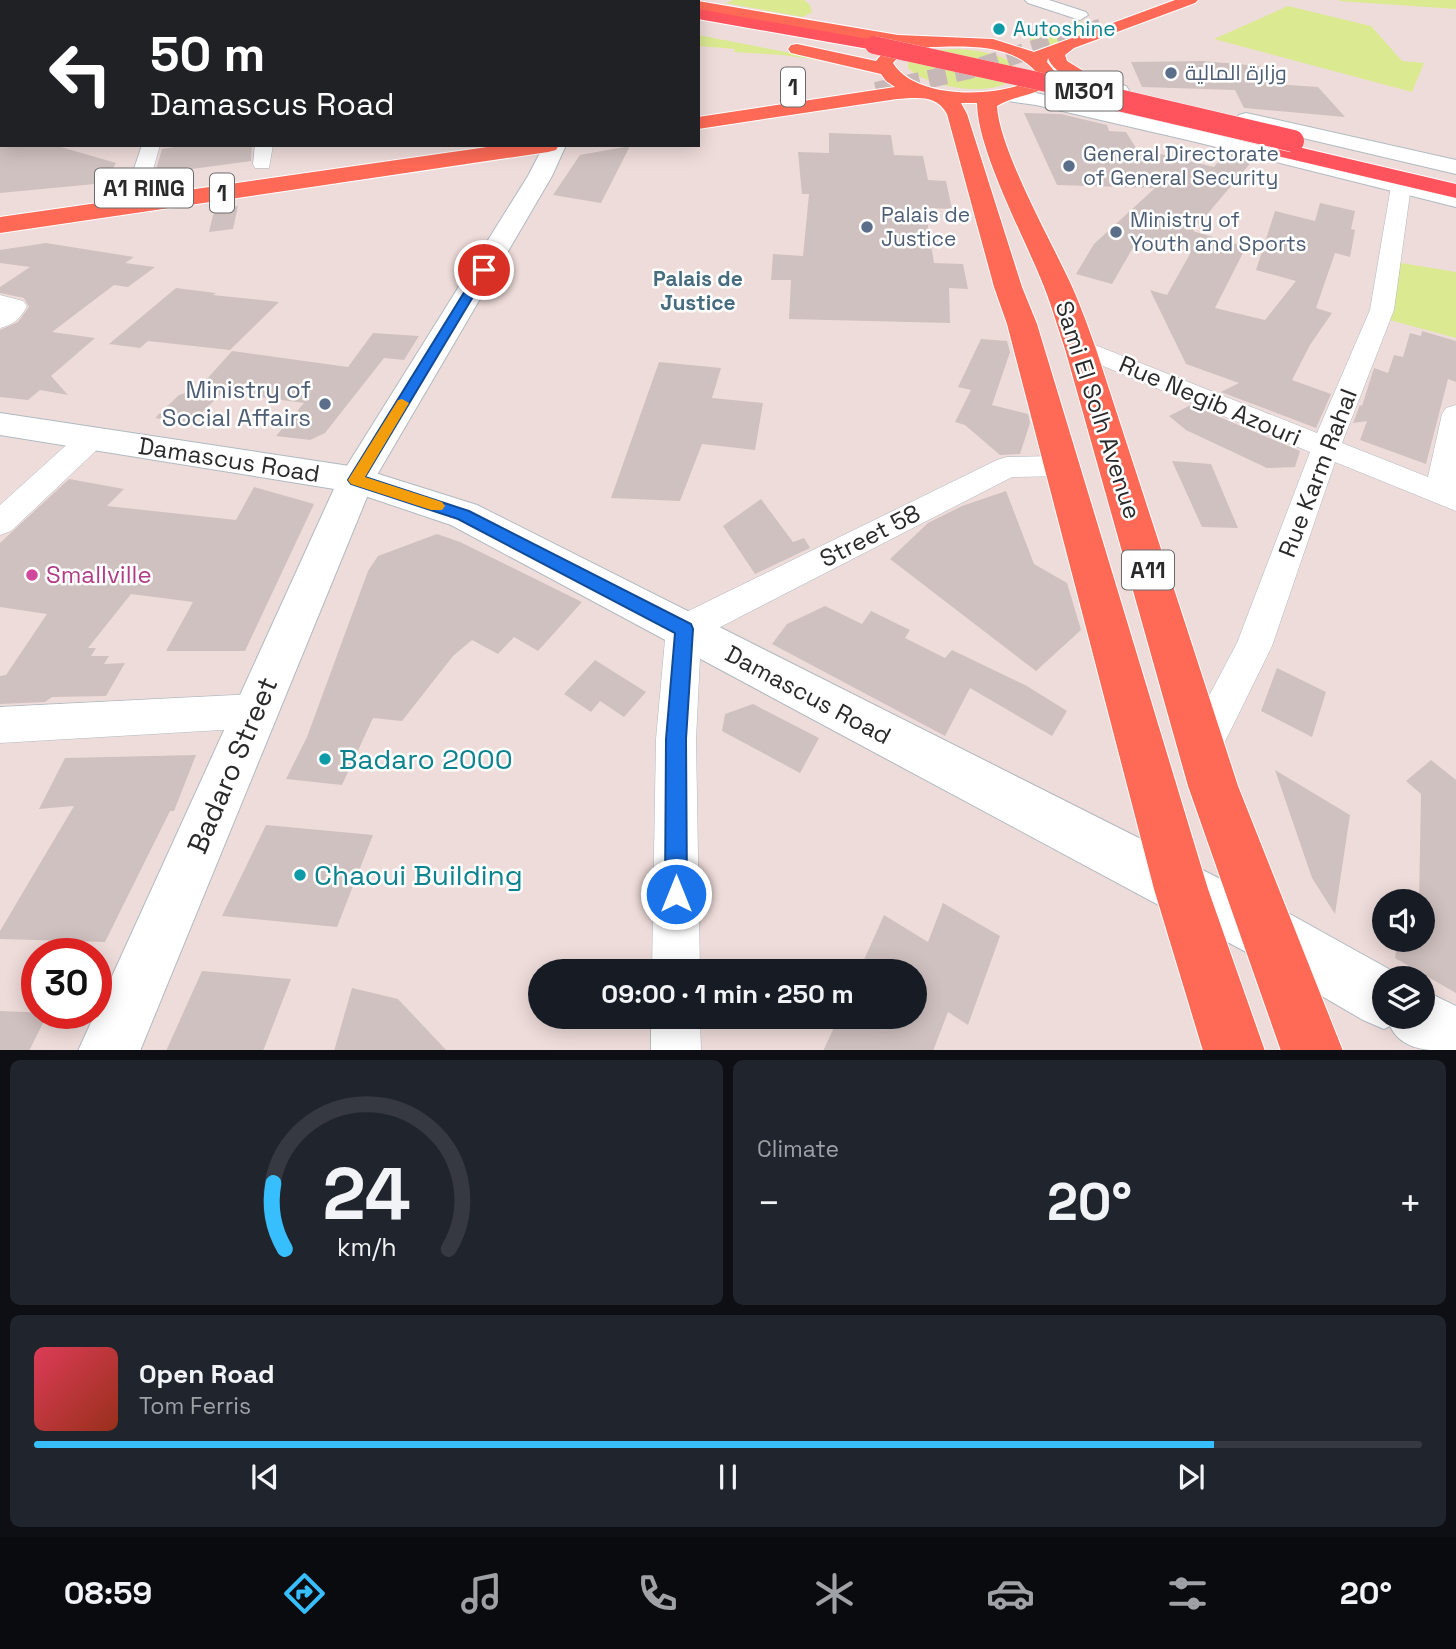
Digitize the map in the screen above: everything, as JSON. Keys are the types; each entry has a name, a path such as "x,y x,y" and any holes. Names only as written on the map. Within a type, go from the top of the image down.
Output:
{"highway":[{"path":"1047,26 1144,0"},
{"path":"1105,26 1175,0"},
{"path":"700,116 865,88 926,98 943,104 1039,87 1046,80 1038,57 1041,54 1189,0"},
{"path":"700,10 723,4 863,48 901,82 965,99"},
{"path":"700,10 863,48"},
{"path":"700,23 805,44 863,48 929,42 973,43 1024,34 1023,40 1034,45 1067,45"},
{"name":"M301","path":"700,23 863,48 1287,145 1456,179"},
{"path":"700,31 863,48"},
{"path":"700,123 865,88 886,70 887,57 893,52 929,42"},
{"path":"973,43 1011,50 1042,67"},
{"path":"1067,45 1056,54 1059,64 1078,76 1108,88"},
{"path":"863,48 861,64 865,71 857,77 865,88"},
{"path":"700,109 865,88 965,99"},
{"name":"Sami El Solh Avenue","path":"965,99 985,107 1003,162 1050,264 1081,348 1201,749 1312,1050"},
{"name":"Sami El Solh Avenue","path":"965,99 1008,286 1022,324 1181,889 1234,1050"},
{"name":"M301","path":"1287,145 1456,191"},
{"path":"328,155 382,147"},
{"path":"91,212 288,167 393,147"},
{"name":"A1 RING","path":"0,209 288,167 473,147"},
{"path":"114,184 522,147"},
{"name":"1","path":"0,225 445,153"},
{"name":"1","path":"235,167 263,155 288,167"},
{"name":"A1 RING","path":"0,217 288,167"},
{"path":"140,181 167,177"}],"street":[{"path":"1034,0 1086,15"},
{"path":"1042,67 1108,88 1456,167"},
{"path":"1043,101 1043,91 1049,87 1082,81"},
{"path":"965,99 1043,101 1456,200"},
{"path":"140,181 150,147"},
{"name":"Badaro Street","path":"109,1050 356,480 540,176 554,147"},
{"name":"Rue Karm Rahal","path":"1201,749 1254,646 1325,449 1382,310 1401,186"},
{"path":"0,302 15,304 15,308 0,321"},
{"name":"Rue Negib Azouri","path":"1081,348 1448,497"},
{"path":"1448,497 1456,414"},
{"name":"Damascus Road","path":"0,424 356,480 464,515 1268,933 1372,992"},
{"path":"0,523 93,437"},
{"name":"Street 58","path":"684,629 1007,467 1062,466"},
{"path":"676,959 676,739 684,629"},
{"path":"0,725 255,712"},
{"path":"1435,1028 1456,1040"},
{"path":"676,1029 676,1050"}],"green space":[{"path":"734,0 804,0 810,5 812,12 803,17 725,3"},
{"path":"1340,0 1456,0 1456,9 1339,1"},
{"path":"1288,6 1371,26 1402,61 1424,63 1412,92 1214,39"},
{"path":"1076,21 1103,28 1057,44 1039,44 1030,40 1030,36"},
{"path":"700,35 847,64 734,52 735,49 700,46"},
{"path":"957,49 1000,56 1014,65 1019,72 1009,82 997,87 970,89 941,85 916,75 908,68 908,62 919,55"},
{"path":"1395,262 1456,272 1456,338 1386,319"}],"building":[{"path":"1202,61 1260,66 1274,84 1318,87 1345,117 1244,108 1235,90 1142,87 1131,62"},
{"path":"1024,113 1061,114 1107,125 1109,131 1126,132 1136,148 1214,167 1226,153 1253,160 1193,231 1246,247 1215,308 1265,320 1296,281 1256,270 1275,211 1315,221 1320,203 1355,211 1350,257 1335,253 1316,308 1332,313 1310,345 1292,380 1331,394 1316,428 1221,392 1239,383 1186,364 1150,290 1167,295 1191,252 1138,239 1112,284 1076,274 1094,244 1155,188 1057,185"},
{"name":"Palais de Justice","path":"829,133 891,135 894,155 923,156 928,180 946,181 952,209 925,208 934,263 963,264 968,289 949,288 950,323 789,319 791,280 771,280 773,254 803,256 809,194 802,194 798,152 829,153"},
{"path":"0,147 61,147 116,163 105,183 0,193"},
{"path":"252,147 251,161 155,174 162,149"},
{"path":"629,147 601,203 553,195 580,155"},
{"path":"238,206 233,229 209,232 213,215 219,208"},
{"path":"46,243 134,257 125,263 155,267 128,287 114,285 52,332 95,338 51,376 68,395 40,390 28,400 0,397 0,330 18,322 29,307 24,298 0,293 0,287 30,267 0,263 0,250"},
{"path":"176,288 279,302 230,350 148,341 140,348 109,344"},
{"path":"1422,331 1456,341 1456,382 1448,379 1426,464 1360,440 1367,421 1353,423 1360,405 1362,406 1374,368 1388,373 1394,355 1403,357 1410,333 1421,336"},
{"path":"373,333 419,336 404,360 384,358 325,433 310,440 276,436 304,403 223,392 188,426 184,422 155,418 179,395 198,389 232,351 348,367"},
{"path":"981,339 1007,341 1010,352 992,405 1028,414 1030,423 1020,454 1000,455 965,425 955,422 971,390 958,387"},
{"path":"659,362 721,368 712,398 763,403 755,450 702,444 680,501 611,498"},
{"path":"1191,405 1300,451 1295,467 1267,468 1186,430 1169,416"},
{"path":"1172,461 1211,464 1238,528 1202,527"},
{"path":"69,479 124,489 107,506 236,520 254,487 314,504 245,651 166,651 193,602 131,594 88,648 96,648 91,656 109,656 104,664 125,663 106,696 52,697 45,702 0,704 0,676 6,675 47,614 0,607 0,543"},
{"path":"1006,491 1034,564 1067,583 1081,630 1036,671 890,559 928,523 962,506"},
{"path":"761,499 793,542 804,538 810,548 755,574 723,526"},
{"path":"437,534 460,542 582,602 538,651 514,637 498,654 472,640 453,656 402,721 373,718 342,785 286,779 307,737 368,571 378,556"},
{"path":"825,606 862,624 871,611 910,630 905,638 945,658 952,650 1027,686 1067,711 1052,736 970,688 945,736 772,644 787,624"},
{"path":"595,660 646,692 624,717 600,701 591,712 564,694"},
{"path":"1277,668 1326,692 1312,737 1261,711"},
{"path":"753,704 819,738 800,773 722,731 725,714"},
{"path":"196,755 174,811 170,811 107,938 0,939 0,931 74,806 39,809 65,758"},
{"path":"1431,760 1456,780 1456,993 1435,981 1435,966 1409,966 1395,958 1396,952 1435,952 1435,889 1419,889 1421,794 1406,781"},
{"path":"1275,770 1350,815 1335,914 1312,878"},
{"name":"Chaoui Building","path":"266,825 373,835 337,927 222,916"},
{"path":"943,903 1000,936 968,1025 948,1012 933,1050 823,1050 833,1029 927,1029 927,959 864,959 884,915 928,942"},
{"path":"202,971 291,979 263,1050 166,1050"},
{"path":"352,988 398,999 446,1050 334,1050"},
{"path":"0,1011 21,1012 21,1029 40,1029 30,1050 0,1050"}],"tunnel":[{"path":"876,91 969,70 1106,26"}],"slow traffic":[{"path":"402,403 356,480 437,506"}],"place":[{"name":"Autoshine","path":"999,29"},
{"name":"وزارة المالية","path":"1171,73"},
{"name":"General Directorate of General Security","path":"1069,166"},
{"name":"Palais de Justice","path":"867,227"},
{"name":"Ministry of Youth and Sports","path":"1116,232"},
{"name":"Ministry of Social Affairs","path":"325,404"},
{"name":"Smallville","path":"32,575"},
{"name":"Badaro 2000","path":"325,759"},
{"name":"Chaoui Building","path":"300,875"}],"district":[{"name":"Palais de Justice","path":"698,291"}],"route":[{"path":"484,270 356,480 464,515 684,629 676,739 676,894"}]}
